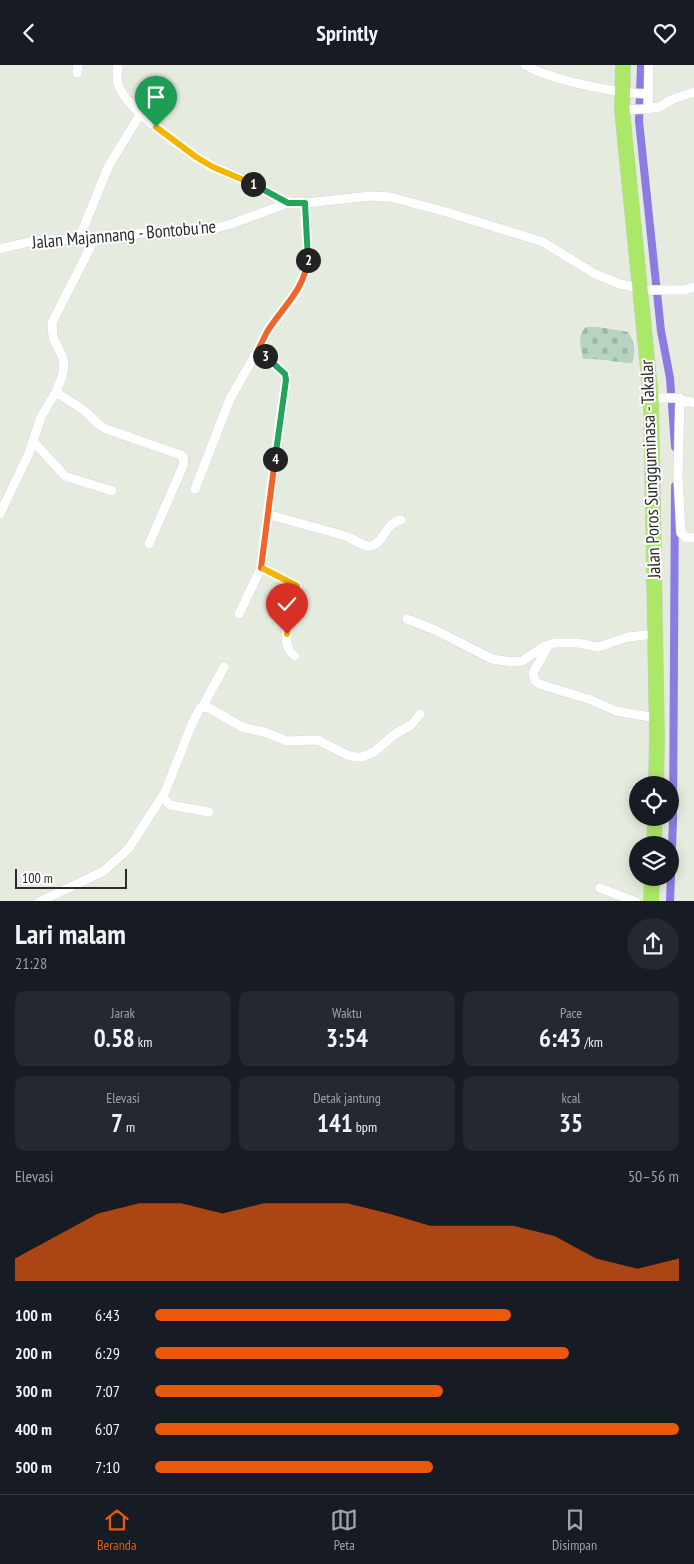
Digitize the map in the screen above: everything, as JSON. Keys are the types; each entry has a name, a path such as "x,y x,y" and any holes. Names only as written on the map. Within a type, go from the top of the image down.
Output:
{"highway":[{"name":"Jalan Poros Sungguminasa - Takalar","path":"623,65 643,289 655,398 656,776"},
{"path":"651,901 652,886"}],"street":[{"path":"118,65 119,87 129,102 140,113 196,157 288,203"},
{"path":"525,65 554,76 627,93 646,94"},
{"path":"646,109 649,65"},
{"path":"626,110 659,107 673,99 694,92"},
{"path":"79,239 105,174 140,113"},
{"name":"Jalan Majannang - Bontobu'ne","path":"0,249 33,241 210,229 231,224 288,203 371,196 390,197 410,201 543,242 603,278 643,289 663,291 685,290 694,287"},
{"path":"195,489 230,399 268,332 296,295 302,283 308,262 305,203"},
{"path":"0,514 34,442 41,417 56,392 64,366 64,357 52,337 52,323 95,238"},
{"path":"239,614 261,568 286,380 285,374 258,350"},
{"path":"56,392 85,411 106,429 183,457 180,473 149,543"},
{"path":"655,398 678,398 694,403"},
{"path":"678,398 678,475 681,533 684,536 694,538"},
{"path":"34,442 66,477 112,491"},
{"path":"267,514 348,537 368,546 372,546 380,539 393,522 401,520"},
{"path":"261,568 297,586 286,641 288,650 294,657"},
{"path":"407,619 435,630 492,659 503,661 522,661 548,645 561,642 598,647 628,637 655,634"},
{"path":"548,645 533,673 535,681 591,700 616,711 656,718"},
{"path":"39,901 104,871 129,848 163,797 198,711 203,706 224,667"},
{"path":"203,706 210,708 242,727 287,741 318,740 347,755 355,757 362,757 374,752 394,734 411,725 420,714"},
{"path":"163,797 170,805 209,812"},
{"path":"600,888 636,901"}],"green space":[{"path":"586,327 628,332 634,347 632,363 583,359 581,334"}],"waterway":[{"path":"641,65 639,121 661,331 670,378 675,447"},
{"path":"670,901 673,821 675,486"}],"route":[{"path":"156,127 196,157 213,167 245,180 288,203 305,203 308,262 302,283 296,295 268,332 258,350 285,374 286,380 266,518 261,568 297,586 287,634"}]}
